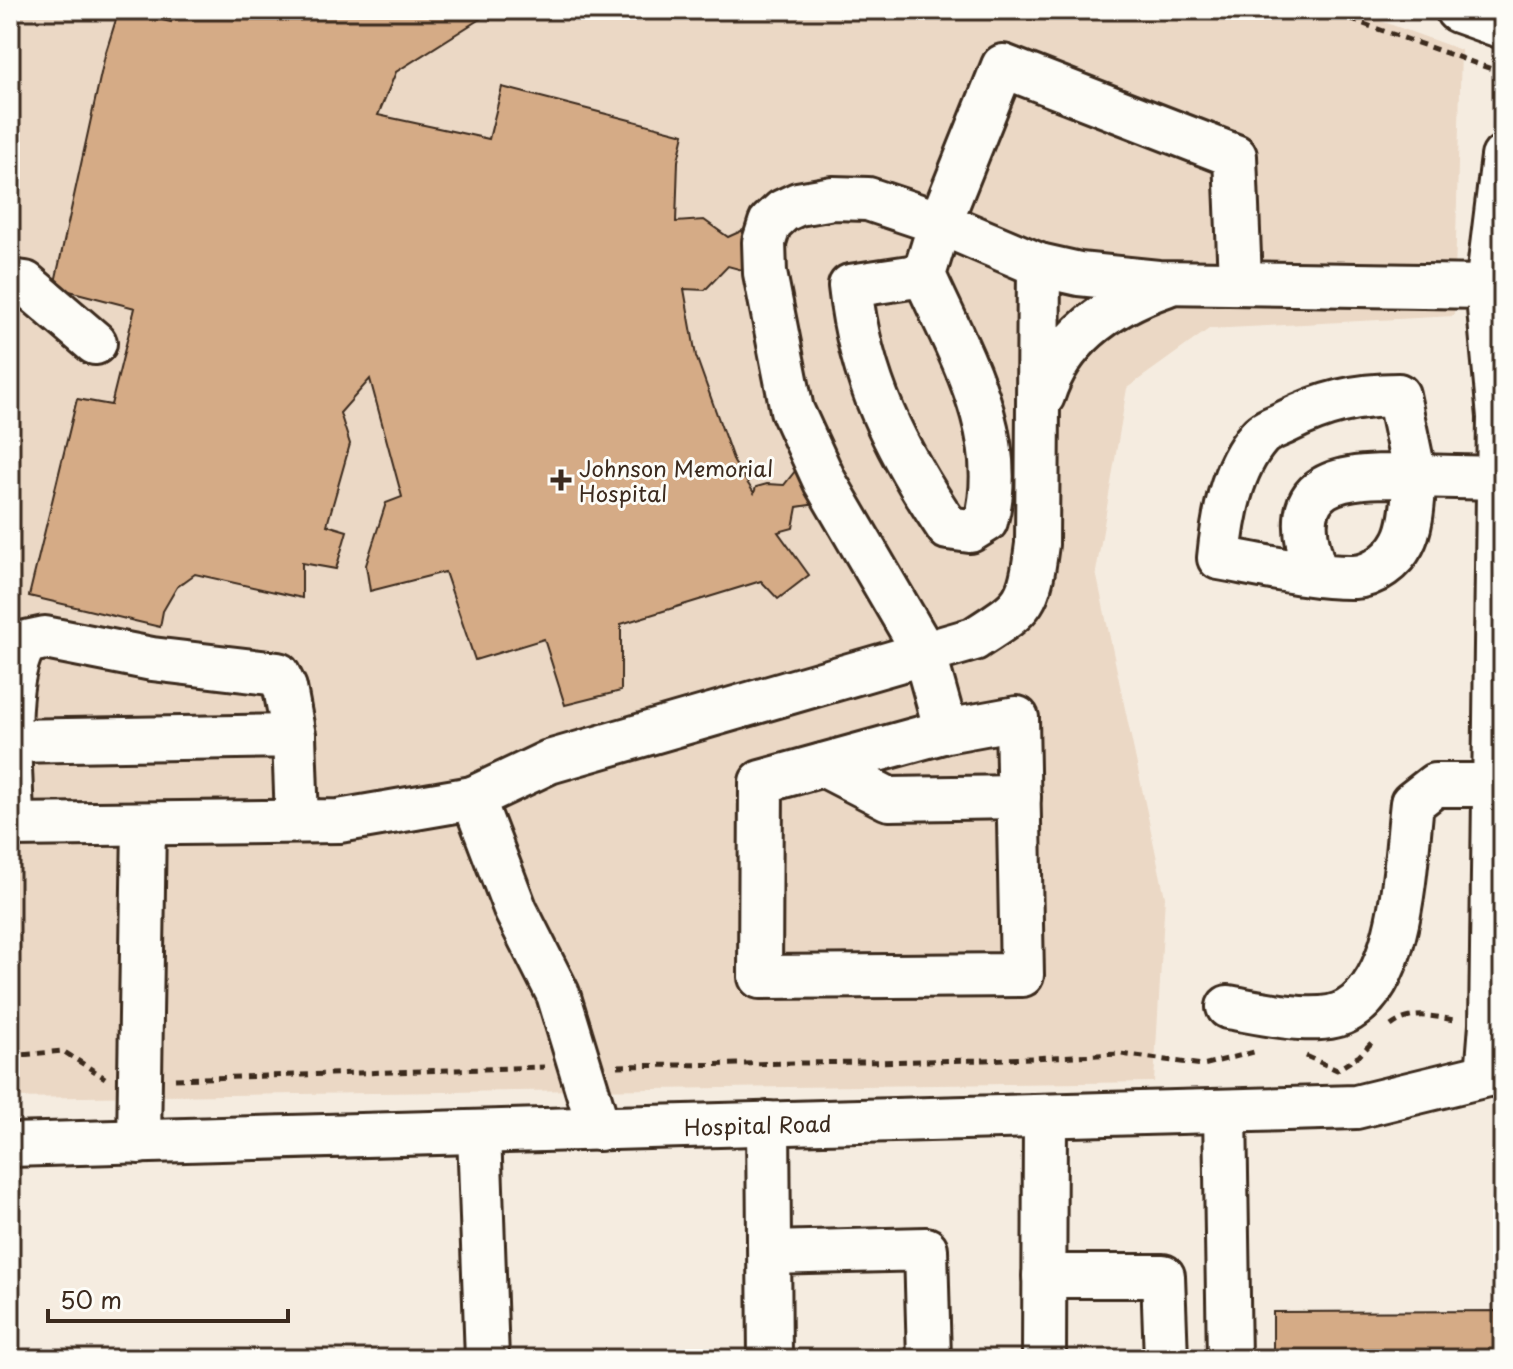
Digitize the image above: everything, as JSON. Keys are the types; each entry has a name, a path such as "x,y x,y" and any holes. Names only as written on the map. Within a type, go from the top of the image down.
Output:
{"street":[{"path":"924,275 850,286 854,327 872,390 893,440 948,528 970,531 986,521 991,501 988,424 924,275 940,223 1003,66 1235,156 1240,281"},
{"path":"1495,1075 1491,1025 1499,785 1497,478 1501,417 1487,287 1502,179"},
{"path":"946,731 924,652 825,482 792,410 765,273 764,242 770,223 783,211 798,204 833,198 868,199 940,223 1039,265 1079,274 1178,281 1487,287"},
{"path":"297,821 294,736 285,688 278,674 152,659 45,638 26,642 16,656 11,686 11,825 339,821 473,798 549,762 974,639 1017,612 1032,584 1037,544 1039,265"},
{"path":"10,281 25,283 95,343"},
{"path":"1040,405 1049,378 1066,350 1091,324 1122,302 1178,281"},
{"path":"1372,395 1398,395 1415,476 1404,542 1384,567 1356,577 1219,558 1223,519 1232,490 1260,435 1322,403 1372,395"},
{"path":"1316,572 1304,526 1309,503 1327,484 1357,476 1497,478"},
{"path":"1017,718 1022,975 760,977 761,782 823,765 946,731 1017,718"},
{"path":"11,741 294,736"},
{"path":"823,765 889,799 1019,797"},
{"path":"1228,1007 1299,1019 1348,1011 1378,982 1396,924 1412,803 1435,785 1499,785"},
{"path":"473,798 516,911 558,994 583,1066 599,1129"},
{"path":"139,1142 144,824"},
{"name":"Hospital Road","path":"10,1145 1356,1107 1495,1075"},
{"path":"1225,1111 1229,1359"},
{"path":"1044,1359 1045,1116"},
{"path":"768,1123 770,1359"},
{"path":"479,1132 487,1359"},
{"path":"770,1253 926,1249 929,1359"},
{"path":"1044,1276 1163,1276 1166,1359"}],"path":[{"path":"1324,10 1503,73"},
{"path":"1295,1050 1337,1070 1359,1056 1401,1018 1417,1016 1491,1025"},
{"path":"10,1056 63,1051 103,1078 209,1080 583,1066 968,1061 1121,1054 1203,1065 1262,1050"}],"shaded area":[{"name":"Johnson Memorial Hospital","path":"10,10 1351,10 1461,50 1454,316 1209,329 1127,388 1096,572 1165,897 1154,1082 10,1098"}],"building":[{"path":"119,10 171,22 175,10 217,15 218,10 494,10 396,72 378,115 489,139 502,87 684,134 678,161 676,222 704,220 728,237 750,227 757,274 728,266 705,290 684,289 696,356 734,462 754,493 756,487 767,484 784,485 803,461 830,502 797,507 793,528 778,532 809,575 778,599 761,581 621,624 621,691 565,705 544,639 475,660 445,572 370,591 366,565 386,503 402,497 370,379 340,413 350,444 327,525 347,531 336,569 302,563 302,598 195,574 177,587 163,611 160,627 29,596 77,399 111,405 135,308 54,287 105,55"},
{"path":"1494,1182 1503,1182 1503,1286 1495,1286"},
{"path":"1503,1311 1503,1359 1273,1359 1273,1312"}],"place":[{"name":"Johnson Memorial Hospital","path":"561,480"}]}
